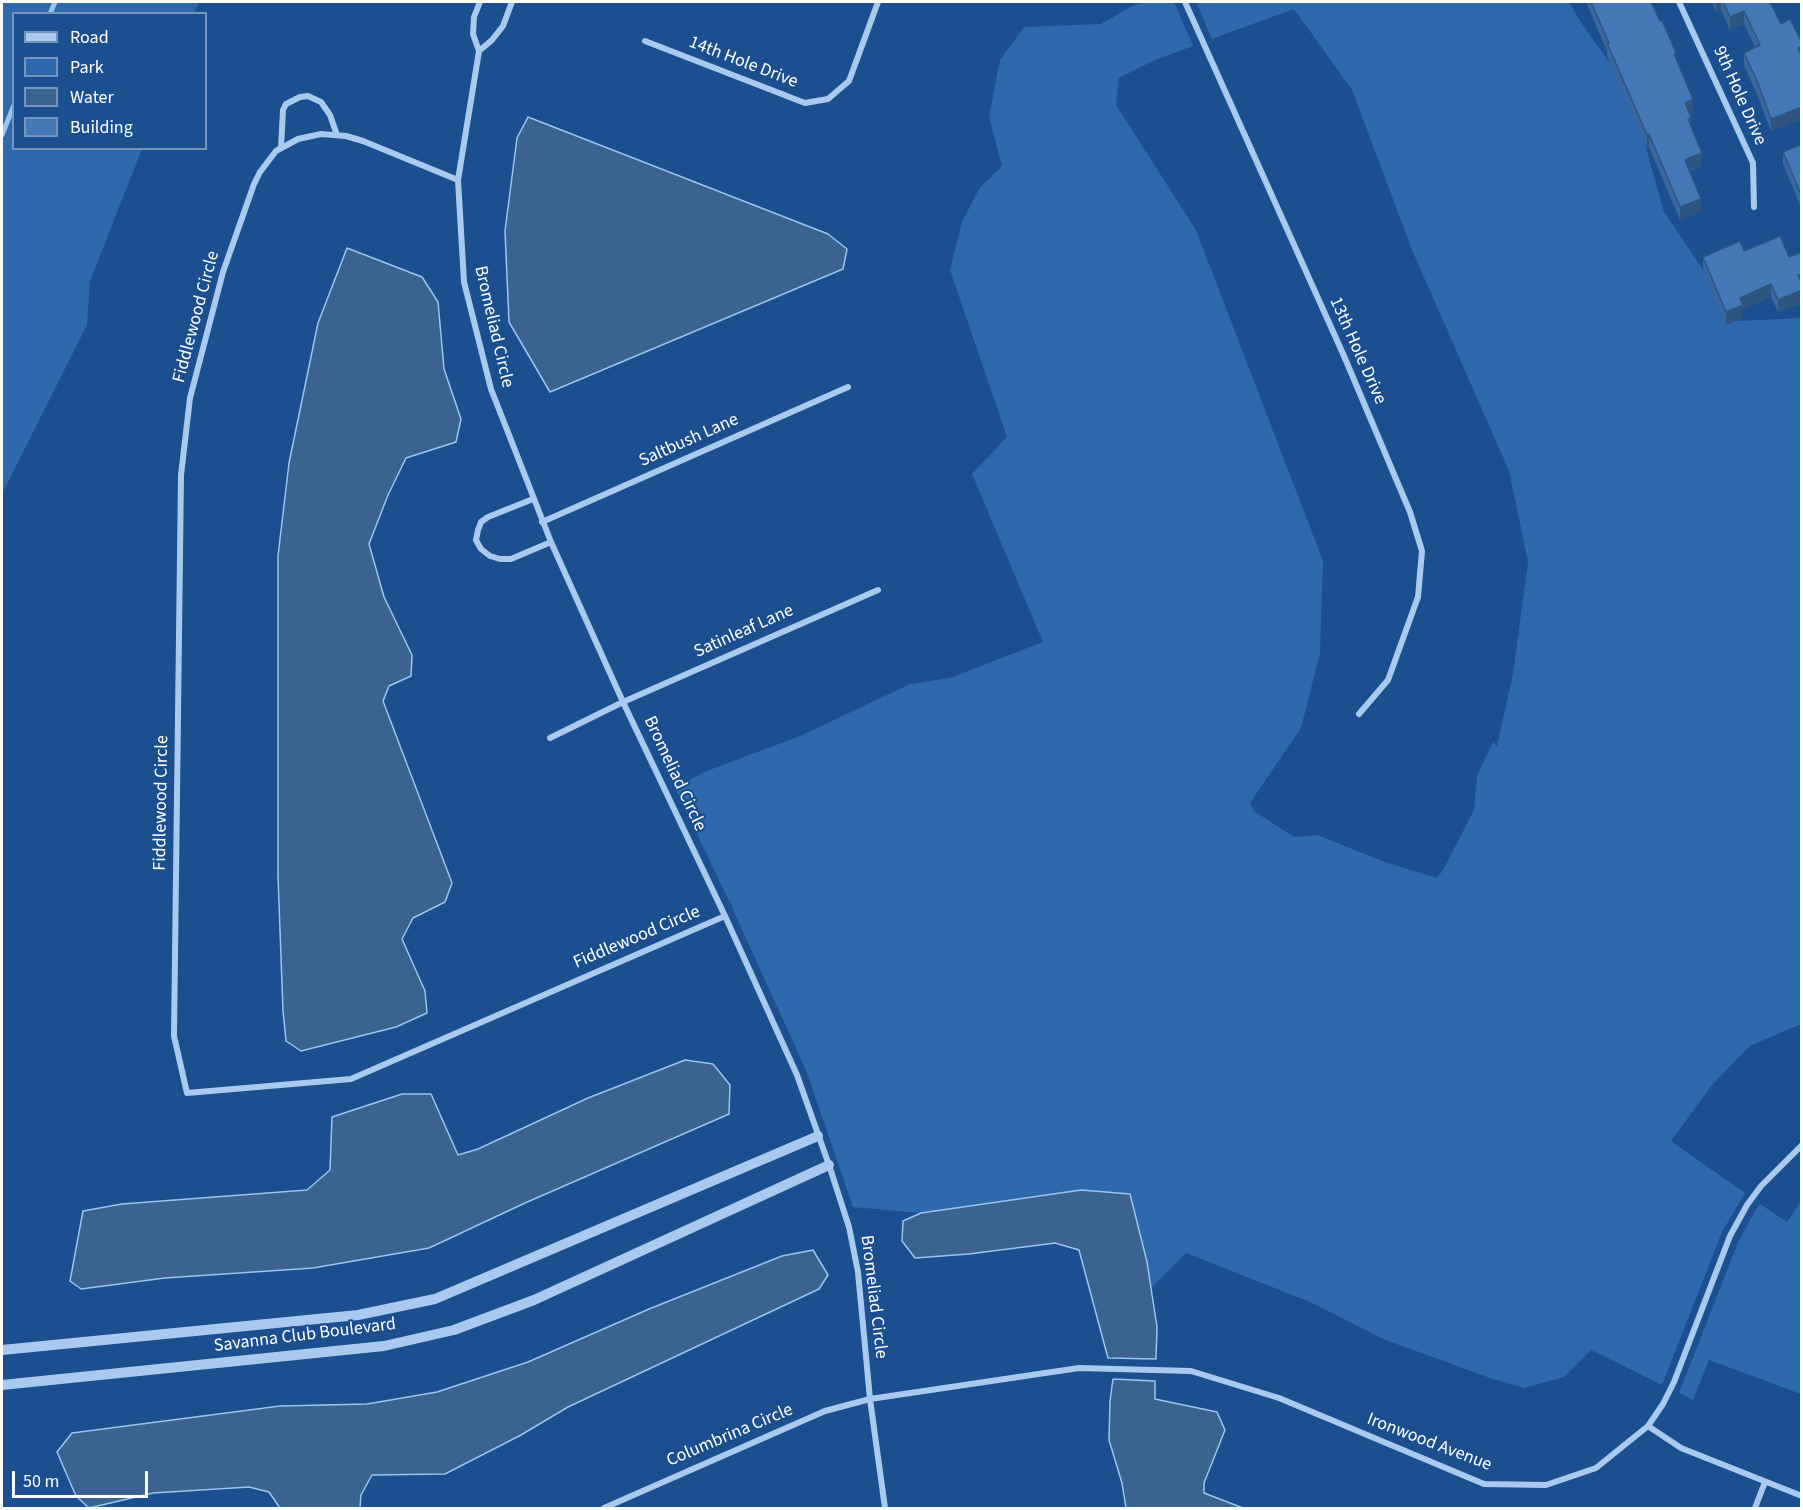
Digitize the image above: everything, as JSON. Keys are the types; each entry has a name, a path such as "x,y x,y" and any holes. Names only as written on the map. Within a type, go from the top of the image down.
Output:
{"street":[{"name":"Bromeliad Circle","path":"480,2 474,17 473,34 479,51 458,180 464,282 490,389 542,522 623,702 725,916 797,1075 829,1165 849,1227 858,1272 870,1399 885,1509"},
{"path":"479,51 503,26 512,2"},
{"name":"14th Hole Drive","path":"645,41 806,103 828,99 849,81 878,2"},
{"name":"13th Hole Drive","path":"1185,2 1344,356 1410,512 1422,551 1418,597 1388,680 1359,714"},
{"name":"9th Hole Drive","path":"1679,2 1753,163 1754,207"},
{"path":"281,148 283,110 286,104 300,97 308,96 321,102 330,115 337,135"},
{"name":"Fiddlewood Circle","path":"458,180 363,141 337,135 310,135 298,139 281,148 260,172 223,272 190,398 181,475 174,1036 187,1093 351,1078 725,916"},
{"name":"Saltbush Lane","path":"542,522 848,387"},
{"path":"533,499 481,522 476,540 481,549 490,556 500,559 512,559 551,542"},
{"name":"Satinleaf Lane","path":"550,738 623,702 878,590"},
{"name":"Savanna Club Boulevard","path":"2,1350 358,1315 435,1299 818,1136"},
{"name":"Ironwood Avenue","path":"870,1399 1079,1368 1191,1371 1279,1398 1484,1484 1546,1485 1596,1468 1648,1426 1674,1382 1730,1236 1747,1205 1761,1186 1802,1145"},
{"name":"Savanna Club Boulevard","path":"2,1385 384,1346 454,1330 534,1300 829,1165"},
{"name":"Columbrina Circle","path":"604,1509 825,1411 870,1399"},
{"path":"1648,1426 1681,1448 1802,1496"},
{"path":"1755,1509 1765,1482"}],"green space":[{"path":"2,2 199,2 194,12 12,12 12,150 142,150 90,281 87,325 2,494"},
{"path":"1143,2 1174,2 1193,46 1155,60 1119,78 1116,105 1196,230 1323,561 1320,653 1301,728 1250,803 1254,811 1294,837 1317,835 1382,861 1437,878 1474,810 1477,775 1493,742 1497,746 1513,674 1528,562 1509,471 1412,250 1352,90 1294,9 1212,39 1196,2 1569,2 1630,91 1664,212 1738,321 1801,318 1801,1024 1750,1046 1712,1085 1671,1141 1745,1193 1722,1232 1662,1385 1591,1350 1564,1377 1524,1388 1383,1339 1310,1302 1186,1253 1151,1288 1147,1262 1129,1194 1081,1190 921,1213 853,1207 806,1070 731,903 675,788 704,772 800,736 910,684 950,678 1043,642 972,474 1007,437 950,270 962,222 979,189 1002,166 989,117 1000,60 1024,27 1101,24"},
{"path":"1801,1201 1801,1394 1709,1360 1693,1400 1679,1393 1739,1240 1755,1211 1760,1204 1787,1222"}],"water":[{"path":"528,117 828,234 847,249 843,269 550,392 509,322 505,231 517,138"},
{"path":"347,248 422,277 438,302 444,369 461,419 456,442 406,458 388,495 369,544 384,597 412,655 411,676 389,686 383,701 452,883 445,902 413,918 402,939 425,991 427,1013 396,1027 301,1051 286,1041 283,1011 278,876 278,556 289,463 318,323"},
{"path":"685,1060 713,1064 730,1085 729,1114 525,1203 429,1248 313,1268 165,1278 81,1289 70,1281 83,1211 122,1204 307,1190 330,1170 332,1117 402,1094 431,1094 458,1155 478,1149 588,1098"},
{"path":"1081,1190 1130,1194 1147,1262 1157,1327 1156,1359 1108,1358 1079,1250 1055,1243 915,1258 902,1241 903,1221 921,1213"},
{"path":"813,1250 828,1275 819,1289 568,1407 521,1435 445,1474 372,1475 361,1495 360,1508 280,1508 269,1492 249,1487 153,1493 89,1508 76,1496 57,1452 72,1433 280,1406 367,1404 437,1392 528,1362 649,1309 782,1256"},
{"path":"1113,1379 1155,1381 1155,1399 1217,1412 1225,1430 1204,1483 1204,1493 1243,1508 1126,1508 1122,1483 1109,1440"}],"building":[{"path":"1591,2 1651,2 1660,21 1662,20 1693,99 1685,103 1691,117 1688,119 1702,153 1685,160 1701,199 1680,207"},
{"path":"1723,2 1770,2 1781,24 1790,19 1802,43 1802,47 1798,48 1802,57 1802,107 1771,119 1744,53 1760,45 1744,11 1730,17"},
{"path":"1802,144 1802,192 1800,192 1783,152"},
{"path":"1780,236 1789,257 1802,252 1802,274 1798,275 1802,290 1778,300 1771,284 1740,298 1743,305 1726,312 1703,257 1740,241 1744,251"}],"waterway":[{"path":"51,12 55,2"},
{"path":"2,135 12,110"}]}
